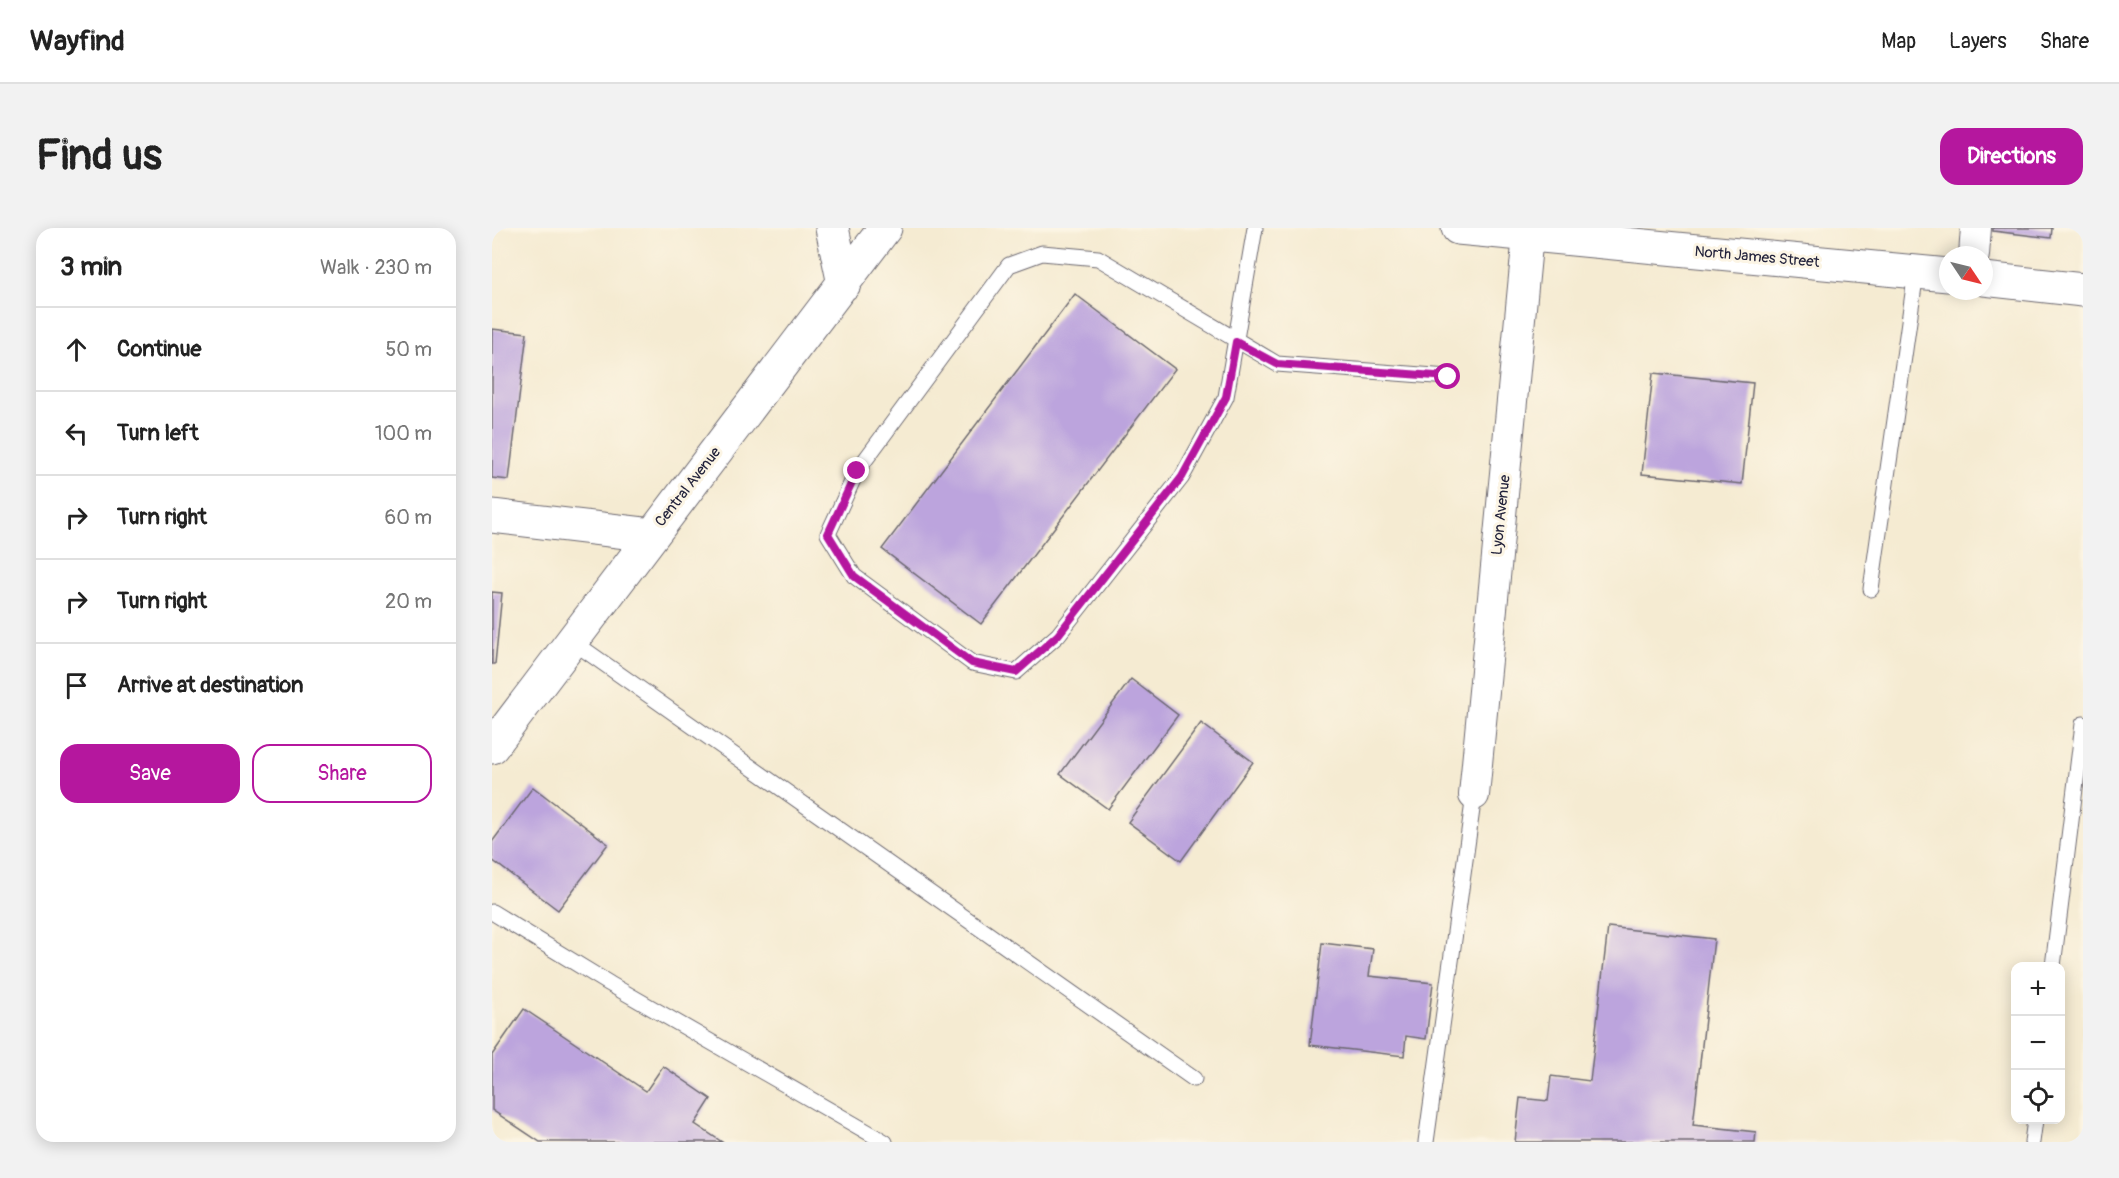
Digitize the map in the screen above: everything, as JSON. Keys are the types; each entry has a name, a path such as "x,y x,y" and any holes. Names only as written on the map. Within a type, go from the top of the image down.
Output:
{"street":[{"path":"832,228 843,284"},
{"name":"Central Avenue","path":"492,747 885,228"},
{"name":"North James Street","path":"1458,228 1939,274"},
{"path":"1975,246 1976,228"},
{"name":"Lyon Avenue","path":"1474,795 1528,236"},
{"path":"1993,280 2083,290"},
{"path":"492,516 652,535"}],"lane":[{"path":"1255,228 1236,342 1226,397 1182,477 1058,635 1016,672 972,663 854,576 828,534 857,471 1009,265 1042,253 1098,258 1236,342 1277,364 1448,377"},
{"path":"1871,589 1916,272"},
{"path":"572,641 1194,1079"},
{"path":"2053,962 2083,724"},
{"path":"1426,1142 1474,795"},
{"path":"492,912 610,984 885,1142"},
{"path":"2032,1142 2034,1124"}],"building":[{"path":"1993,228 2052,228 2051,238 1993,231"},
{"path":"1075,294 1175,369 981,624 882,549"},
{"path":"492,329 527,333 509,480 492,478"},
{"path":"1653,373 1753,383 1742,484 1642,474"},
{"path":"492,592 502,593 495,664 492,664"},
{"path":"1131,679 1178,715 1108,809 1060,774"},
{"path":"1201,723 1253,762 1181,861 1128,822"},
{"path":"533,787 608,844 558,910 492,860 492,842"},
{"path":"1608,927 1714,939 1693,1125 1756,1132 1755,1142 1515,1142 1520,1098 1548,1101 1551,1076 1590,1081"},
{"path":"1322,943 1373,949 1369,976 1433,983 1426,1039 1406,1036 1404,1056 1310,1045"},
{"path":"524,1009 646,1091 663,1066 711,1099 695,1124 722,1142 540,1142 492,1110 492,1055"}],"route":[{"path":"857,471 828,534 854,576 972,663 1016,672 1058,635 1182,477 1226,397 1236,342 1277,364 1448,377"}]}
